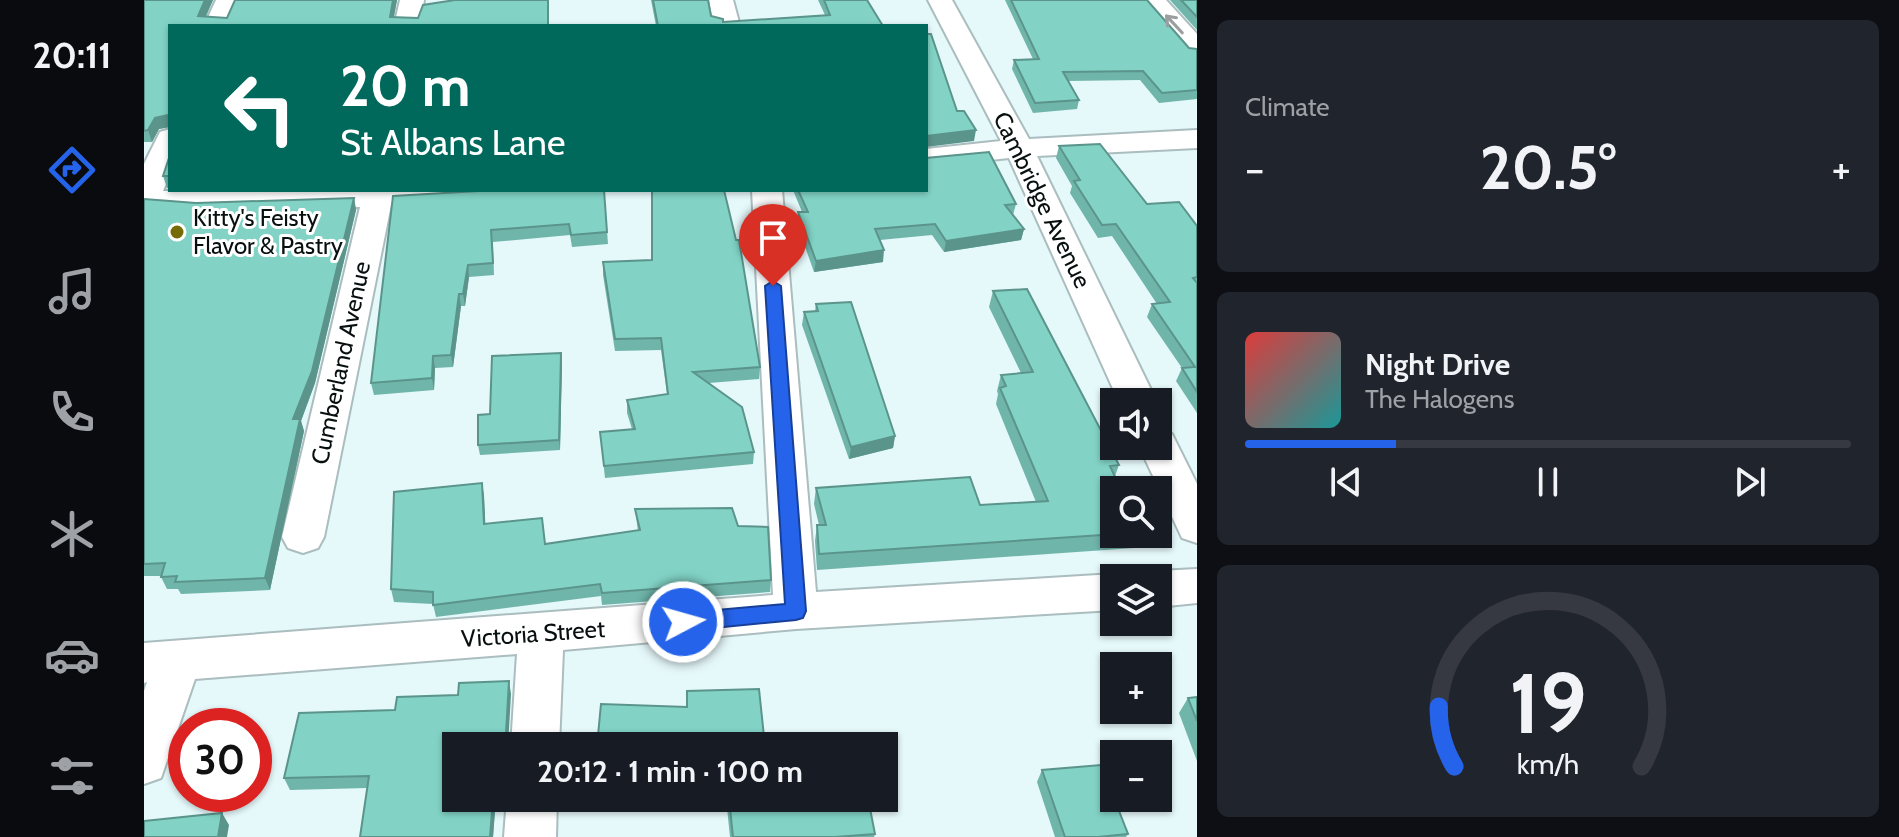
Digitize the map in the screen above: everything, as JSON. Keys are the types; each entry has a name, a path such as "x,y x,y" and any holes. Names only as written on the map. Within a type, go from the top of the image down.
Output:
{"street":[{"path":"218,24 228,0"},
{"path":"407,24 412,0"},
{"path":"721,0 727,24"},
{"name":"Cambridge Avenue","path":"940,0 1019,148 1131,388"},
{"path":"1152,0 1197,49"},
{"path":"928,158 1019,148 1197,139"},
{"path":"168,143 144,200 418,192"},
{"path":"767,192 796,611"},
{"name":"Cumberland Avenue","path":"303,537 378,193"},
{"path":"1166,460 1197,527"},
{"path":"1172,588 1197,586"},
{"name":"Victoria Street","path":"161,661 541,634 796,611 1100,593"},
{"path":"536,732 541,634"},
{"path":"144,762 161,661"},
{"path":"530,837 531,812"}],"building":[{"path":"144,0 205,0 198,16 227,18 235,0 393,0 390,17 418,18 423,5 455,0 548,0 548,24 168,24 168,115 155,118 148,130 144,131"},
{"path":"653,0 708,0 711,16 723,19 723,22 830,15 824,0 867,0 882,24 658,24"},
{"path":"1011,0 1147,0 1189,48 1197,49 1197,90 1162,93 1143,71 1063,72 1079,100 1035,103 1014,60 1039,59"},
{"path":"1181,0 1197,0 1197,17"},
{"path":"928,34 931,34 957,111 964,111 976,130 928,136"},
{"path":"1100,144 1147,204 1179,202 1197,226 1197,277 1193,278 1197,283 1197,392 1182,368 1195,367 1152,304 1170,302 1116,224 1102,225 1074,181 1080,180 1059,146"},
{"path":"989,152 1016,204 1005,205 1024,229 946,241 935,224 875,229 884,250 816,261 798,212 808,212 799,192 928,192 928,158"},
{"path":"462,192 604,192 607,232 571,235 569,224 491,230 493,263 468,265 463,294 459,294 451,355 433,356 432,378 371,383 393,196"},
{"path":"652,192 724,192 736,240 739,240 760,367 693,372 742,407 754,452 604,466 600,432 635,429 627,400 668,394 661,338 615,339 603,262 652,260"},
{"path":"354,198 312,371 293,419 300,419 265,578 175,582 177,576 161,577 165,563 144,564 144,199 196,203"},
{"path":"1027,289 1100,429 1100,460 1116,460 1119,465 1110,466 1115,476 1100,476 1100,535 819,554 817,525 826,525 816,488 970,477 980,505 1048,501 1000,388 1006,386 1001,375 1033,372 993,291"},
{"path":"851,302 895,436 851,447 804,312 818,311 816,304"},
{"path":"561,353 559,440 478,445 478,415 490,414 492,356"},
{"path":"482,483 484,524 542,518 545,544 640,530 635,509 732,508 738,526 768,527 771,580 602,593 600,584 433,605 433,592 391,589 394,492"},
{"path":"509,681 506,732 442,732 442,812 492,812 490,837 360,837 369,776 284,778 299,713 395,710 397,697 458,695 459,683"},
{"path":"759,689 764,732 598,732 601,704 687,707 687,691"},
{"path":"1197,697 1197,721 1188,698"},
{"path":"1100,765 1100,812 1119,812 1128,834 1065,837 1042,770"},
{"path":"730,812 871,812 875,834 835,837 733,837"},
{"path":"222,813 218,837 144,837 144,821"}],"place":[{"name":"Kitty's Feisty Flavor & Pastry","path":"177,232"}],"route":[{"path":"683,622 796,611 773,286"}]}
